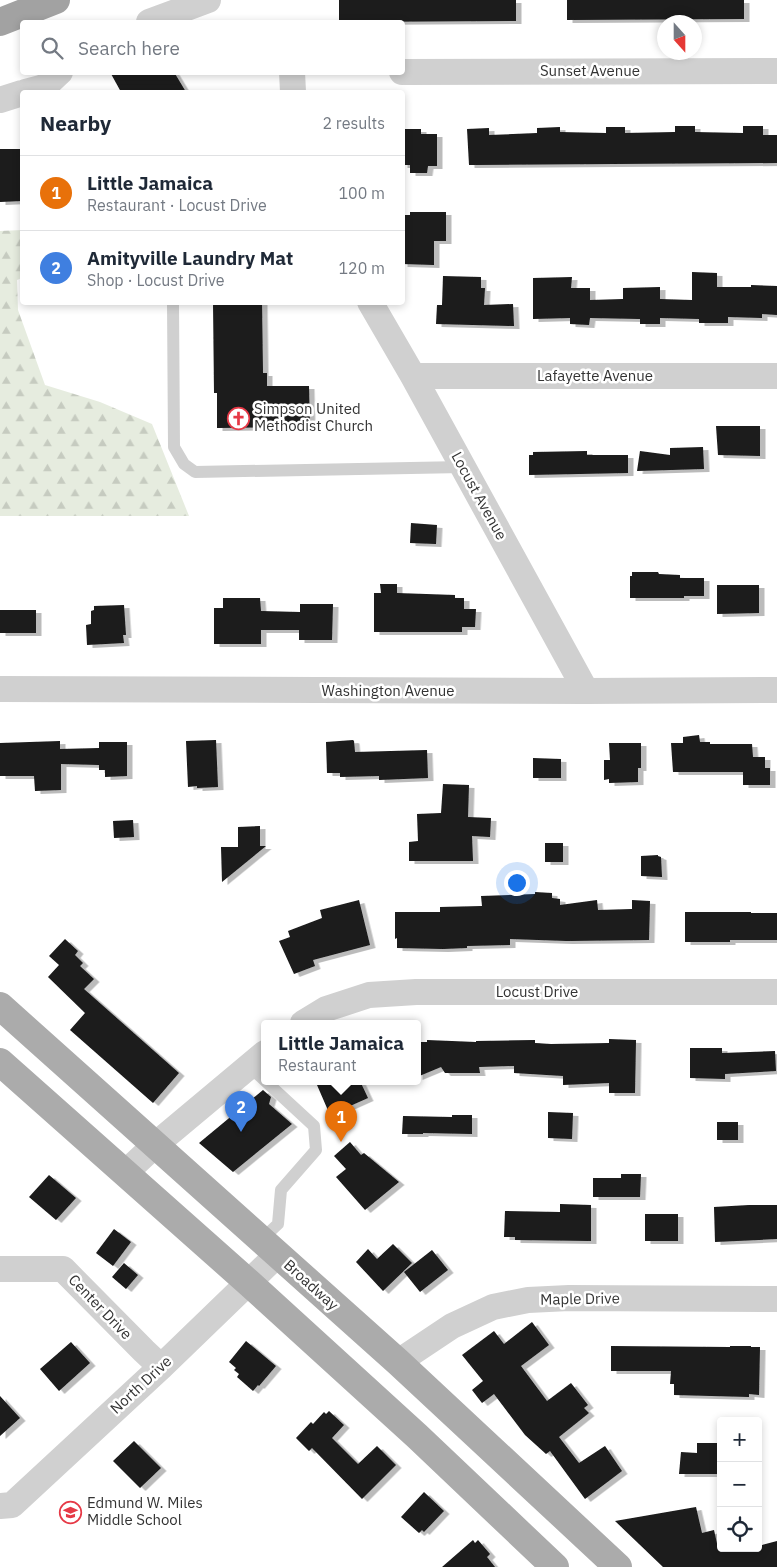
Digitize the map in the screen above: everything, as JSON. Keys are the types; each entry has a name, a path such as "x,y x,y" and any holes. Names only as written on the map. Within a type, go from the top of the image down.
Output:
{"highway":[{"path":"0,22 56,0"}],"main road":[{"name":"Broadway","path":"0,1006 398,1362 618,1567"},
{"path":"0,1062 249,1283 417,1436 555,1567"}],"street":[{"path":"154,20 208,0"},
{"name":"Sunset Avenue","path":"405,72 777,71"},
{"path":"34,90 44,87 57,75"},
{"path":"292,75 293,90"},
{"path":"0,100 20,94"},
{"name":"Locust Avenue","path":"372,305 413,376 586,691"},
{"name":"Lafayette Avenue","path":"413,376 777,376"},
{"name":"Washington Avenue","path":"0,689 777,690"},
{"name":"Locust Drive","path":"308,1020 326,1009 369,995 416,992 777,992"},
{"path":"124,1174 155,1145 257,1059"},
{"name":"North Drive","path":"0,1506 12,1505 249,1283 269,1247"},
{"name":"Center Drive","path":"0,1269 63,1269 161,1367"},
{"name":"Maple Drive","path":"398,1362 452,1326 493,1308 528,1300 569,1298 777,1299"}],"lane":[{"path":"172,305 174,447 184,464 195,472 463,468"},
{"path":"269,1247 278,1224 281,1190 316,1150 314,1126 279,1085"}],"green space":[{"path":"20,230 20,279 17,280 18,310 45,385 100,402 152,424 189,516 0,516 0,231"}],"building":[{"path":"339,0 516,0 516,21 339,20"},
{"path":"567,0 744,0 744,19 702,19 702,15 657,15 657,19 567,20"},
{"path":"112,75 176,75 185,90 120,90"},
{"path":"675,126 695,126 695,132 743,133 743,126 763,126 763,135 777,135 777,163 469,165 467,129 489,128 489,135 537,133 537,128 560,127 560,132 606,133 606,127 625,127 625,133 675,132"},
{"path":"405,129 421,129 421,134 437,134 437,166 428,166 427,173 410,173 410,165 405,165"},
{"path":"0,149 20,149 20,201 0,202"},
{"path":"410,212 446,212 446,241 434,241 434,265 405,264 405,215 410,215"},
{"path":"692,272 717,273 717,287 777,286 777,315 762,314 762,318 728,317 728,323 699,323 699,319 660,318 660,324 640,324 640,319 590,318 589,325 570,324 570,318 533,319 533,278 572,277 571,288 590,288 590,300 623,299 623,288 660,287 660,299 692,300"},
{"path":"443,276 481,277 481,288 485,288 484,305 513,304 514,326 436,324 437,305 442,305"},
{"path":"213,305 262,305 263,373 267,373 267,386 309,386 310,427 217,428 217,393 214,393"},
{"path":"716,426 760,426 760,456 718,455"},
{"path":"703,447 704,469 637,471 640,451 670,455 670,448"},
{"path":"587,451 587,455 628,455 628,473 529,475 529,455 533,455 533,452"},
{"path":"411,523 437,525 436,544 410,543"},
{"path":"632,572 658,572 659,574 680,575 680,578 704,578 704,596 630,598 630,576 632,576"},
{"path":"380,584 397,584 397,593 455,595 455,598 464,598 464,609 476,609 475,627 462,627 462,632 374,632 374,593 381,593"},
{"path":"717,585 759,585 759,613 717,614"},
{"path":"223,598 260,598 261,611 300,612 300,604 333,604 332,640 299,640 299,630 261,630 261,644 214,644 214,608 223,608"},
{"path":"124,605 126,635 123,635 124,643 87,645 86,625 91,624 91,611 94,610 94,606"},
{"path":"0,610 36,610 36,633 0,633"},
{"path":"699,735 700,742 710,742 710,744 752,744 753,757 765,757 765,768 770,768 770,785 743,785 743,772 673,772 671,743 683,743 683,737"},
{"path":"216,740 218,787 188,787 186,741"},
{"path":"353,740 355,752 427,750 428,778 379,780 379,776 340,777 340,773 327,773 326,742"},
{"path":"60,741 60,749 99,748 99,742 127,742 127,776 105,777 105,770 99,770 99,765 61,764 61,790 35,791 34,776 0,776 0,743"},
{"path":"609,743 641,743 641,768 638,768 638,782 609,783 609,779 604,780 604,760 610,760"},
{"path":"533,758 561,759 561,778 533,778"},
{"path":"443,784 469,785 468,817 491,818 490,837 472,836 473,861 409,861 409,842 418,841 417,814 441,813"},
{"path":"133,820 134,837 114,838 113,821"},
{"path":"260,826 260,846 266,846 222,882 221,847 238,847 238,827"},
{"path":"545,843 563,843 563,862 545,862"},
{"path":"658,855 661,857 662,877 641,876 641,856"},
{"path":"535,892 552,893 552,898 560,899 560,905 597,900 598,910 632,909 632,900 650,901 649,940 567,941 510,939 510,945 467,946 467,948 443,949 397,948 395,912 440,912 440,907 482,906 481,896 535,894"},
{"path":"359,900 370,945 313,960 315,966 294,974 279,941 290,937 288,931 322,918 320,910"},
{"path":"685,912 777,913 777,940 685,942"},
{"path":"65,939 78,951 75,955 83,963 80,966 94,979 84,989 179,1073 153,1103 70,1030 85,1013 48,977 59,965 49,956"},
{"path":"609,1039 636,1040 635,1093 609,1093 609,1083 563,1085 563,1076 514,1073 514,1066 479,1067 480,1073 445,1073 441,1067 421,1075 421,1042 427,1042 427,1040 476,1042 535,1040 535,1043 551,1044 609,1043"},
{"path":"690,1048 722,1048 722,1053 775,1051 776,1071 725,1074 725,1079 690,1078"},
{"path":"317,1085 362,1085 368,1098 330,1115"},
{"path":"263,1090 271,1097 269,1104 292,1124 233,1172 199,1143"},
{"path":"548,1112 573,1113 572,1139 548,1138"},
{"path":"452,1115 472,1115 472,1134 402,1134 403,1116 452,1117"},
{"path":"717,1122 738,1122 738,1140 717,1140"},
{"path":"350,1142 361,1155 364,1153 399,1182 365,1210 336,1177 346,1169 334,1156"},
{"path":"621,1174 641,1174 640,1197 593,1197 593,1178 621,1178"},
{"path":"49,1175 76,1198 56,1220 29,1197"},
{"path":"560,1204 591,1205 591,1241 515,1240 515,1237 504,1237 505,1211 560,1212"},
{"path":"777,1205 777,1239 715,1242 714,1207"},
{"path":"645,1214 678,1214 678,1241 645,1241"},
{"path":"114,1229 131,1242 113,1266 96,1253"},
{"path":"393,1244 412,1263 383,1291 356,1262 368,1249 377,1259"},
{"path":"432,1250 448,1270 420,1292 404,1272"},
{"path":"124,1263 138,1275 126,1289 112,1277"},
{"path":"532,1322 549,1345 521,1366 547,1401 571,1383 588,1405 584,1408 589,1413 559,1437 579,1463 605,1446 622,1471 585,1499 550,1451 546,1454 525,1435 494,1394 482,1403 472,1390 483,1381 462,1355 494,1331 504,1344"},
{"path":"246,1341 276,1366 253,1391 237,1377 239,1374 234,1370 236,1368 229,1362"},
{"path":"71,1342 90,1363 59,1391 40,1369"},
{"path":"611,1346 760,1347 759,1395 749,1394 749,1397 674,1395 674,1384 670,1384 671,1371 611,1371"},
{"path":"0,1396 20,1418 0,1436"},
{"path":"329,1411 344,1425 332,1438 358,1464 377,1446 396,1465 362,1499 312,1448 309,1451 296,1438 311,1422 313,1424 324,1412 326,1414"},
{"path":"134,1441 161,1468 140,1488 113,1461"},
{"path":"697,1443 717,1443 717,1474 679,1474 681,1452 697,1453"},
{"path":"424,1492 444,1511 424,1532 422,1530 419,1533 401,1517"},
{"path":"696,1507 702,1533 714,1530 717,1552 762,1552 762,1545 777,1541 777,1567 663,1567 615,1521"},
{"path":"473,1540 475,1543 478,1540 490,1554 487,1557 495,1567 442,1567"}],"place":[{"name":"Simpson United Methodist Church","path":"238,418"},
{"name":"Amityville Laundry Mat","path":"241,1132"},
{"name":"Little Jamaica","path":"341,1142"},
{"name":"Edmund W. Miles Middle School","path":"71,1512"}]}
